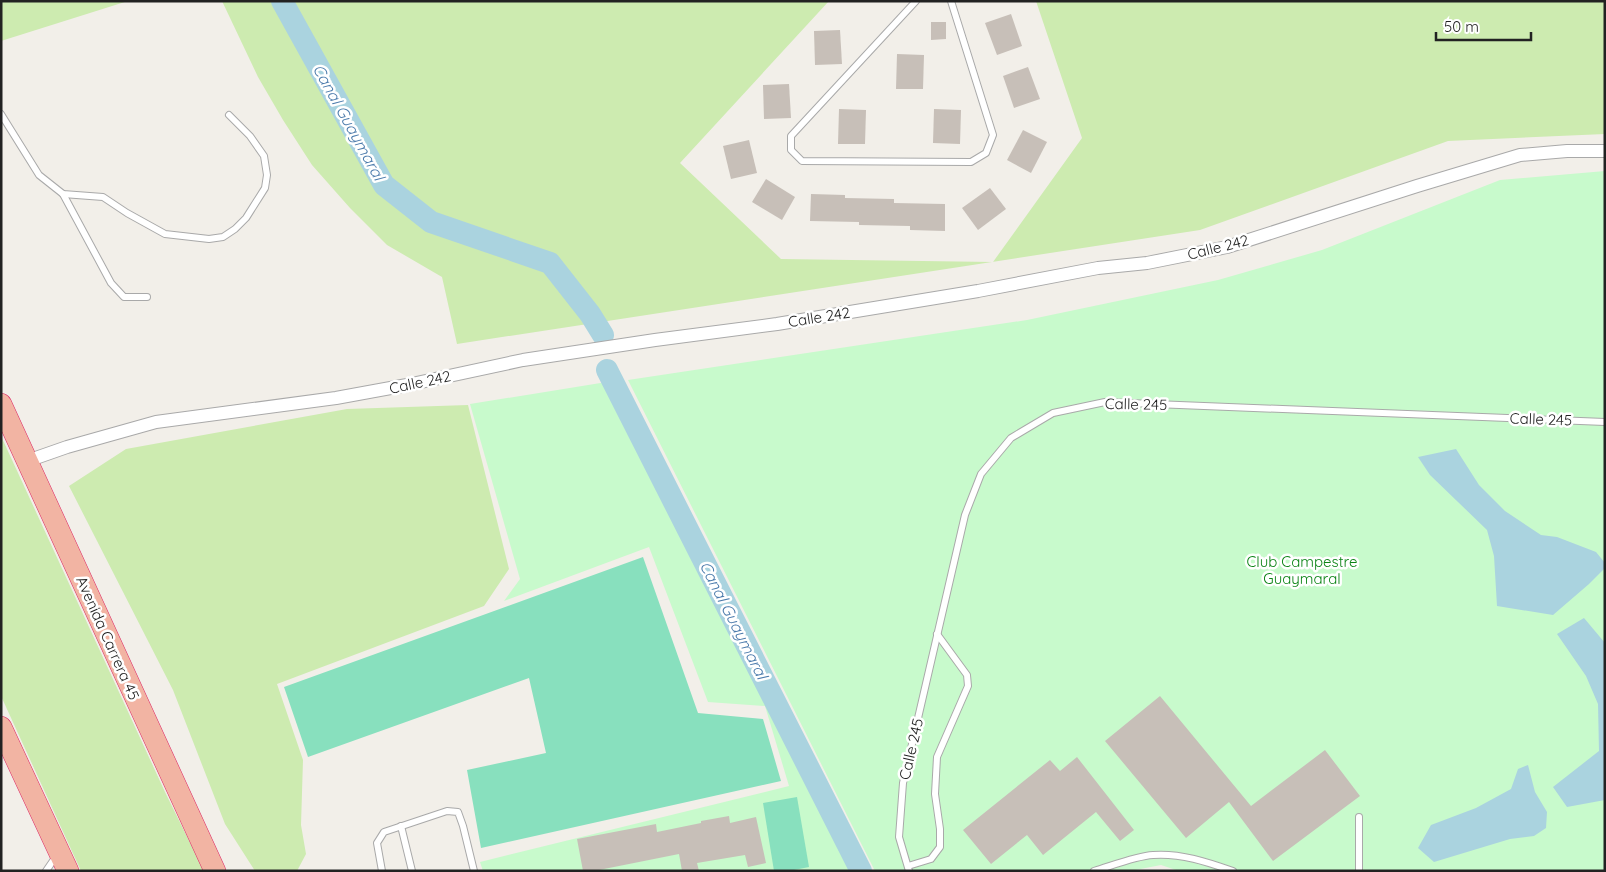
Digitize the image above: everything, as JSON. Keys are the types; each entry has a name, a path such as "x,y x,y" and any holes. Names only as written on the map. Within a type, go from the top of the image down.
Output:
{"highway":[{"name":"Avenida Carrera 45","path":"1,404 215,871"},
{"path":"1,727 63,861"}],"street":[{"name":"Calle 242","path":"27,461 68,447 156,422 336,398 523,360 777,324 978,291 1098,268 1147,263 1227,247 1520,154 1605,151"}],"lane":[{"path":"916,1 791,136 790,150 802,161 970,162 986,152 993,135 951,1"},
{"path":"1,114 39,176 63,194 111,283 124,297 148,297"},
{"path":"63,194 103,197 165,234 209,239 223,237 246,218 265,188 268,175 264,156 250,136 229,115"},
{"name":"Calle 245","path":"908,868 899,837 903,783 965,515 981,474 1011,438 1053,413 1105,402 1605,422"},
{"path":"908,868 930,859 940,847 940,830 935,794 937,757 968,686 967,676 937,634"},
{"path":"382,871 377,843 384,832 447,810 458,812 474,871"},
{"path":"1359,817 1359,871"},
{"path":"401,826 412,871"},
{"path":"1094,871 1152,855 1170,855 1204,861 1232,871"},
{"path":"46,871 63,861"}],"green space":[{"path":"1,1 128,1 1,41"},
{"path":"222,1 829,1 680,163 781,259 992,262 457,344 442,277 387,245 350,208 312,165 258,77"},
{"path":"1036,1 1605,1 1605,134 1448,141 1200,230 993,262 1082,138"},
{"name":"Club Campestre Guaymaral","path":"1605,171 1605,871 1179,871 1161,865 1130,871 875,871 628,380 1027,320 1218,280 1322,250 1500,180"},
{"path":"619,380 860,871 483,871 480,862 789,786 765,706 708,702 649,547 504,601 520,579 470,404"},
{"path":"468,405 509,569 484,606 277,684 303,760 301,825 306,854 297,871 255,871 225,824 173,690 69,486 126,449 347,409"},
{"path":"1,436 165,792 204,871 81,871 1,696"},
{"path":"643,557 698,713 763,719 781,781 481,848 467,770 546,753 529,678 308,757 284,687"},
{"path":"797,797 809,867 789,871 774,871 763,803"}],"water":[{"path":"1456,449 1479,485 1505,511 1541,535 1557,537 1596,552 1605,563 1605,568 1589,584 1553,615 1497,606 1494,556 1487,530 1430,475 1418,457"},
{"path":"1584,618 1605,643 1605,800 1567,807 1553,787 1599,751 1598,704 1586,676 1557,634"},
{"path":"1528,765 1535,792 1547,812 1546,828 1534,836 1510,839 1434,862 1418,848 1431,825 1476,808 1511,789 1518,769"}],"building":[{"path":"1011,14 1022,46 997,55 985,23"},
{"path":"931,22 946,22 946,39 931,40"},
{"path":"840,30 842,64 815,65 814,31"},
{"path":"897,54 924,55 923,89 896,89"},
{"path":"1028,67 1040,99 1014,108 1003,76"},
{"path":"789,84 791,118 764,119 763,85"},
{"path":"839,109 866,110 865,144 838,144"},
{"path":"934,109 961,110 960,144 933,143"},
{"path":"1023,130 1047,142 1031,173 1007,160"},
{"path":"749,140 757,173 731,179 723,146"},
{"path":"766,179 795,197 782,220 752,202"},
{"path":"990,188 1006,209 978,230 962,208"},
{"path":"811,194 845,195 845,198 894,199 894,203 945,204 945,231 910,230 910,226 859,225 859,222 810,221"},
{"path":"1160,696 1251,806 1325,750 1360,796 1273,861 1229,802 1186,838 1105,741"},
{"path":"1077,757 1134,830 1120,841 1096,812 1043,855 1027,835 991,864 963,830 1050,760 1060,771"},
{"path":"729,816 730,823 756,817 766,863 748,867 745,855 697,863 699,871 682,871 679,854 594,871 583,871 577,839 656,824 657,832"}],"waterway":[{"name":"Canal Guaymaral","path":"282,1 384,185 431,222 550,263 590,314 603,335"},
{"name":"Canal Guaymaral","path":"607,370 861,871"}]}
